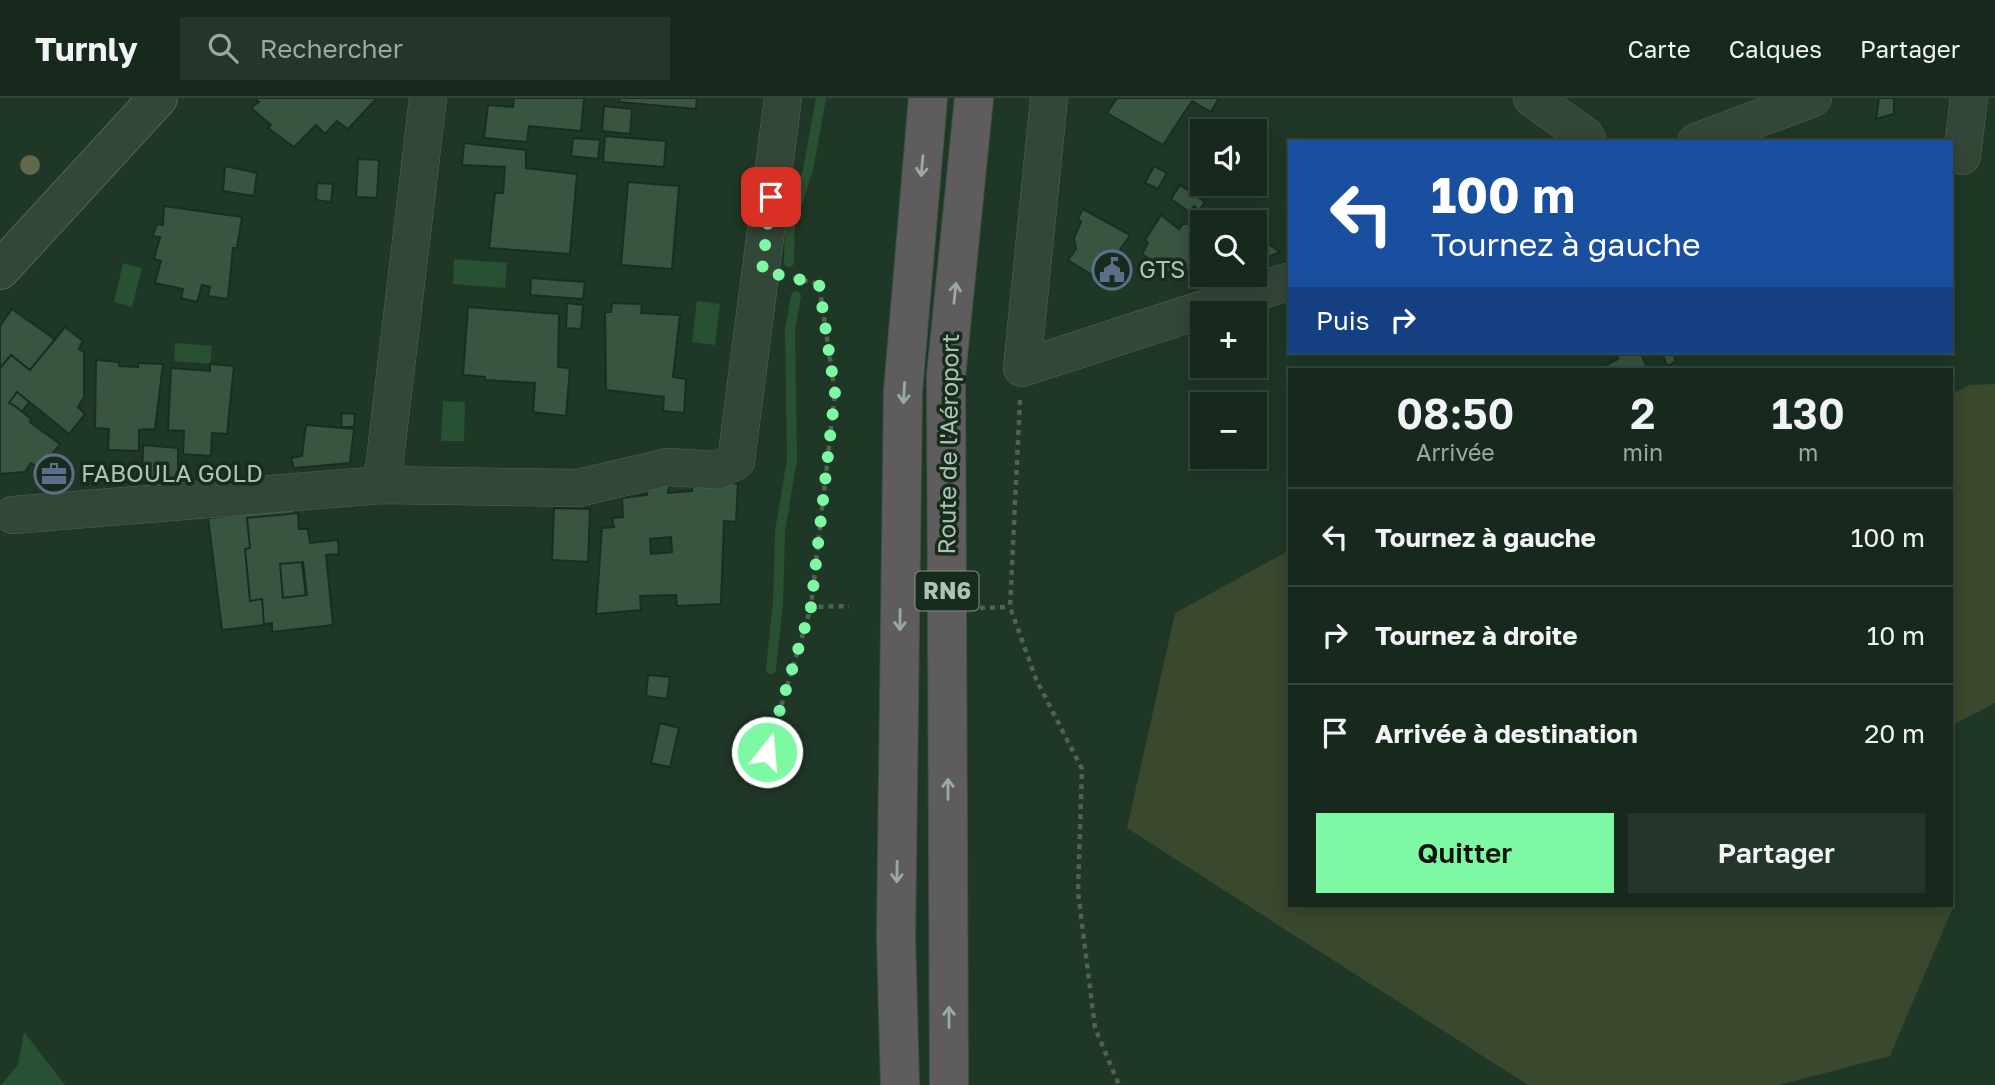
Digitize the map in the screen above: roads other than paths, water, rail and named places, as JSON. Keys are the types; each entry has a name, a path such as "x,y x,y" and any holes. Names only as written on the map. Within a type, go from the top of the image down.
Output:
{"highway":[{"name":"Route de l'Aéroport","path":"900,1085 896,937 903,391 928,98"},
{"name":"Route de l'Aéroport","path":"949,1085 946,376 974,98"}],"street":[{"path":"0,270 158,98"},
{"path":"382,485 428,98"},
{"path":"13,515 382,485 578,488 668,467 718,470 736,461 783,98"},
{"path":"1049,98 1021,368 1288,282"},
{"path":"1701,140 1813,98"},
{"path":"1962,156 1969,98"},
{"path":"1550,103 1587,140"}],"waterway":[{"path":"789,262 790,225 808,170 821,98"},
{"path":"771,669 778,602 780,532 792,459 790,330 796,296"}],"place":[{"name":"GTS","path":"1112,270"},
{"name":"FABOULA GOLD","path":"54,474"}]}
